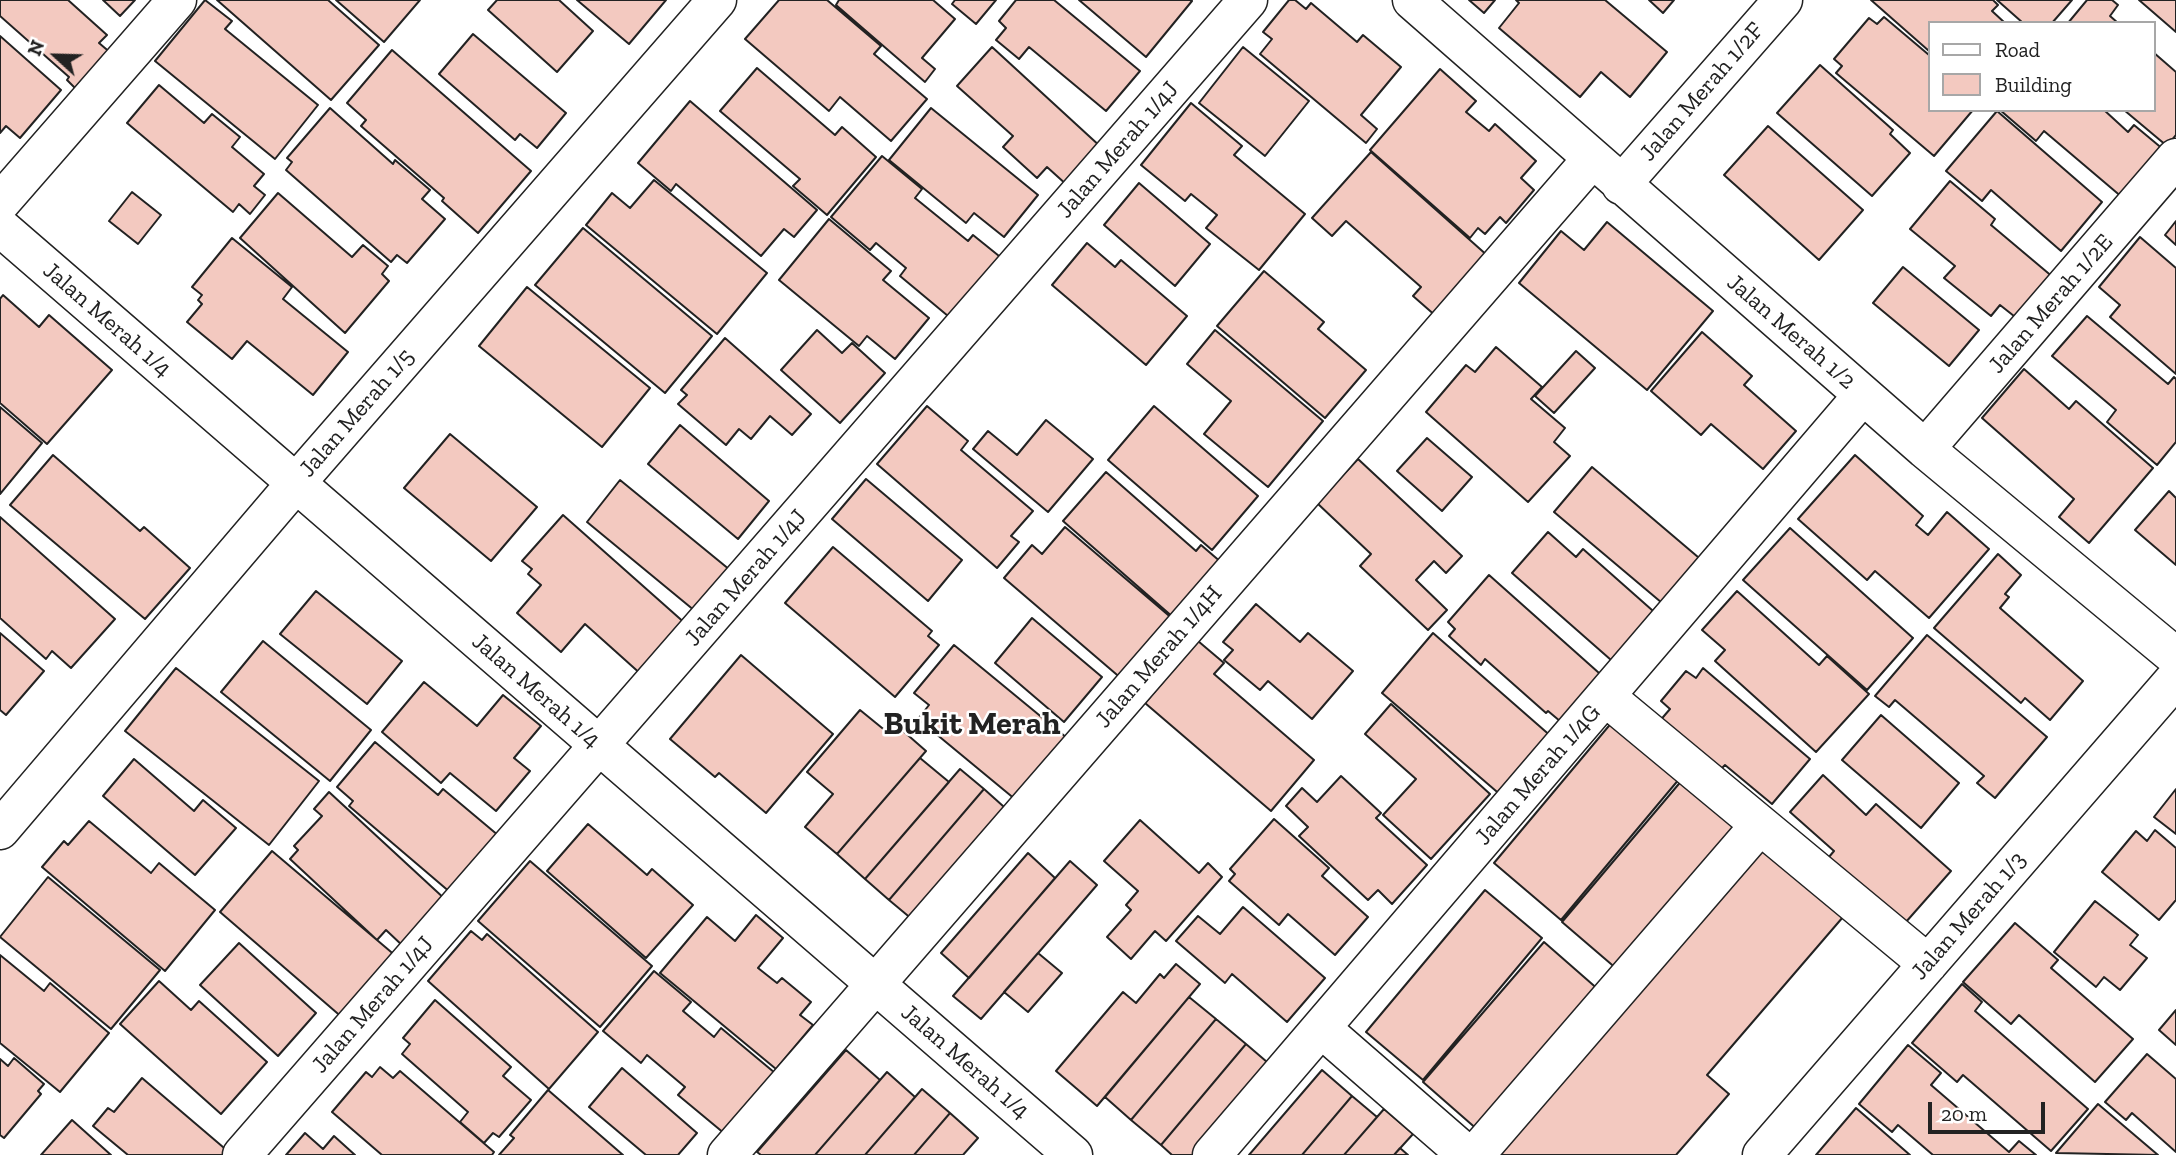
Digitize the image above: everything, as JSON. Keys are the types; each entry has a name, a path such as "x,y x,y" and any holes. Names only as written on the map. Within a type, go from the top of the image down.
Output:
{"street":[{"path":"0,203 177,0"},
{"name":"Jalan Merah 1/5","path":"0,830 296,483 717,0"},
{"name":"Jalan Merah 1/4J","path":"242,1155 1248,0"},
{"name":"Jalan Merah 1/2","path":"1412,0 1925,449 2176,657"},
{"name":"Jalan Merah 1/2F","path":"1621,185 1783,0"},
{"name":"Jalan Merah 1/2E","path":"1925,449 2176,158"},
{"name":"Jalan Merah 1/4H","path":"727,1155 1592,159"},
{"name":"Jalan Merah 1/4","path":"0,227 1073,1155"},
{"name":"Jalan Merah 1/4G","path":"1212,1155 1863,395"},
{"name":"Jalan Merah 1/3","path":"1762,1155 2176,678"},
{"path":"1606,697 1928,964"},
{"path":"1475,1155 1760,825"},
{"path":"1321,1028 1466,1155"}],"building":[{"path":"0,0 68,0 107,35 99,43 112,54 79,92 67,80 69,77 0,16"},
{"path":"103,0 135,0 120,16"},
{"path":"205,0 232,21 225,29 318,105 275,159 155,61"},
{"path":"217,0 328,0 379,45 331,100"},
{"path":"336,0 420,0 384,42"},
{"path":"497,0 559,0 593,31 557,72 488,10"},
{"path":"577,0 666,0 629,44"},
{"path":"779,0 827,0 881,46 874,54 927,99 891,141 840,97 829,111 745,39"},
{"path":"839,0 933,0 955,19 922,58 935,69 925,82 836,5"},
{"path":"955,0 996,0 976,24 952,4"},
{"path":"1016,0 1054,0 1140,71 1106,111 1029,47 1019,59 996,40 1006,28 999,21"},
{"path":"1079,0 1190,0 1192,1 1146,57"},
{"path":"1289,0 1295,0 1306,9 1311,3 1357,42 1363,35 1401,67 1361,115 1377,129 1366,143 1260,54 1272,39 1263,32"},
{"path":"1469,0 1495,0 1484,13"},
{"path":"1516,0 1605,0 1667,52 1630,97 1601,72 1580,97 1499,28 1519,3"},
{"path":"1649,0 1674,0 1663,13"},
{"path":"1871,0 1993,0 1998,5 1992,11 2003,21 1927,21 1927,49"},
{"path":"1997,0 2072,0 2054,21 2021,21"},
{"path":"2087,0 2112,0 2118,5 2110,16 2116,21 2070,21"},
{"path":"2139,0 2176,0 2176,32"},
{"path":"1884,17 1927,53 1927,112 1971,112 1934,156 1836,73 1842,66 1834,59 1869,18 1877,24"},
{"path":"473,34 566,113 537,148 520,134 515,140 439,74"},
{"path":"0,36 61,90 20,138 6,126 0,133"},
{"path":"992,47 1102,148 1068,186 1047,167 1037,178 1003,147 1013,136 957,86"},
{"path":"1243,47 1309,101 1265,156 1199,103"},
{"path":"392,50 531,171 478,233 442,201 444,198 361,126 366,120 347,103"},
{"path":"2155,54 2176,72 2176,135 2167,146 2126,112 2155,112"},
{"path":"1820,65 1893,130 1890,134 1910,153 1872,196 1777,113"},
{"path":"757,68 835,135 842,127 876,157 827,215 793,186 800,179 720,111"},
{"path":"1440,69 1476,101 1466,112 1489,131 1495,124 1536,161 1521,178 1534,190 1506,223 1500,217 1485,234 1478,228 1470,238 1370,150"},
{"path":"159,85 204,123 212,114 240,137 232,147 264,174 254,186 265,195 250,214 239,204 233,212 127,123"},
{"path":"690,101 817,210 794,237 784,229 761,256 676,184 671,191 638,163"},
{"path":"1191,103 1242,146 1234,155 1305,214 1259,270 1206,228 1217,215 1191,194 1185,201 1141,165"},
{"path":"330,108 393,164 395,160 430,190 422,199 445,219 407,263 397,255 391,262 286,170 292,162 287,158"},
{"path":"931,108 1038,195 1004,237 974,213 966,223 889,160"},
{"path":"1998,112 2102,202 2061,251 1991,190 1982,201 1946,171"},
{"path":"2002,112 2106,112 2128,132 2134,125 2164,150 2123,198 2044,131 2036,141"},
{"path":"1768,126 1863,210 1819,260 1724,175"},
{"path":"1371,152 1489,257 1437,317 1413,296 1421,287 1346,221 1332,236 1312,218"},
{"path":"882,156 922,189 915,198 968,241 973,235 1004,260 954,321 900,276 906,268 876,243 870,250 831,217"},
{"path":"654,180 767,273 717,334 586,225 612,193 630,208"},
{"path":"1950,181 1995,219 1991,225 2054,278 2019,320 2000,305 1991,316 1944,278 1955,266 1910,229"},
{"path":"1139,183 1210,244 1175,286 1104,225"},
{"path":"132,192 161,215 138,244 109,221"},
{"path":"278,193 352,257 363,245 388,266 382,274 389,281 345,333 240,238"},
{"path":"829,219 891,271 883,280 929,318 895,359 867,336 859,346 779,280"},
{"path":"2176,221 2176,245 2165,235"},
{"path":"1607,222 1713,311 1647,390 1519,283 1561,231 1584,250"},
{"path":"583,228 712,336 665,393 535,285"},
{"path":"2140,237 2176,268 2176,374 2110,317 2120,305 2099,287"},
{"path":"232,238 292,287 283,299 348,352 313,395 247,341 232,359 187,322 202,304 198,300 202,295 192,287"},
{"path":"1087,243 1115,267 1121,260 1187,316 1146,365 1052,285"},
{"path":"1903,267 1979,330 1949,366 1873,303"},
{"path":"1264,271 1324,322 1318,329 1366,370 1325,418 1217,326"},
{"path":"527,287 650,388 602,447 479,346"},
{"path":"3,295 39,327 49,315 112,370 47,444 0,403 0,299"},
{"path":"2087,316 2168,384 2174,377 2176,379 2176,442 2157,465 2107,422 2116,410 2052,356"},
{"path":"817,330 842,353 852,343 885,373 840,423 781,370"},
{"path":"1215,330 1323,421 1268,487 1204,434 1231,401 1187,364"},
{"path":"1702,332 1752,376 1744,385 1796,431 1763,469 1711,424 1701,435 1651,391"},
{"path":"725,338 811,414 792,435 770,416 751,439 739,429 726,445 678,404 687,395 681,390"},
{"path":"1496,347 1542,387 1531,399 1565,428 1554,442 1570,456 1528,502 1426,412 1466,365 1475,372"},
{"path":"1576,351 1595,368 1554,413 1535,396"},
{"path":"2024,369 2069,409 2076,401 2153,468 2089,543 2059,517 2074,499 1982,418"},
{"path":"927,406 968,441 961,450 1033,511 1011,536 1019,542 997,568 877,464"},
{"path":"1154,406 1258,496 1212,550 1108,460"},
{"path":"0,407 42,443 0,494"},
{"path":"1046,420 1093,459 1048,512 973,449 988,431 1017,455"},
{"path":"680,425 769,501 738,539 648,464"},
{"path":"450,434 537,507 491,561 404,488"},
{"path":"1427,438 1472,477 1442,511 1397,471"},
{"path":"53,455 140,531 144,527 190,568 145,619 10,505"},
{"path":"1855,455 1923,516 1916,525 1928,535 1947,512 1989,549 1929,618 1875,571 1867,580 1798,519"},
{"path":"1358,459 1462,556 1446,573 1434,561 1416,580 1447,610 1428,630 1360,566 1371,554 1317,503"},
{"path":"1592,467 1705,563 1668,608 1554,512"},
{"path":"1106,472 1196,551 1201,545 1222,563 1174,618 1063,521"},
{"path":"866,479 962,560 928,601 832,519"},
{"path":"620,480 730,570 695,611 587,522"},
{"path":"2169,491 2176,498 2176,565 2135,530"},
{"path":"563,515 687,625 643,676 585,624 561,652 517,613 541,585 528,574 532,569 522,561"},
{"path":"0,517 115,619 71,668 52,651 46,659 0,618"},
{"path":"1065,527 1174,620 1123,680 1004,578 1032,545 1042,554"},
{"path":"1790,528 1913,638 1867,690 1743,580"},
{"path":"1548,532 1576,557 1583,549 1661,618 1619,667 1512,573"},
{"path":"833,547 932,631 928,636 939,645 895,697 785,603"},
{"path":"1998,554 2021,575 2005,594 2009,597 2000,608 2083,681 2050,720 2025,698 2021,703 1934,628"},
{"path":"1489,575 1608,681 1567,727 1548,711 1546,713 1485,659 1481,665 1449,636 1455,629 1448,622"},
{"path":"316,591 402,661 367,704 280,634"},
{"path":"1737,591 1819,665 1827,656 1869,694 1816,752 1715,661 1725,650 1702,630"},
{"path":"1256,604 1300,642 1308,633 1353,671 1312,719 1268,681 1260,690 1224,660 1233,650 1223,642"},
{"path":"1032,618 1102,677 1064,722 995,663"},
{"path":"0,633 44,671 6,715 0,710"},
{"path":"1433,633 1553,738 1503,797 1382,693"},
{"path":"1927,635 2047,737 1995,798 1977,783 1984,776 1895,700 1889,707 1875,696"},
{"path":"263,641 371,730 330,781 221,692"},
{"path":"1198,641 1224,663 1214,674 1314,760 1271,811 1145,703"},
{"path":"954,645 1067,738 1016,800 918,719 929,705 914,693"},
{"path":"741,655 833,734 766,813 719,773 715,777 670,739"},
{"path":"176,668 319,781 269,845 125,731"},
{"path":"1703,668 1810,759 1772,804 1725,765 1717,773 1658,723 1670,709 1661,701 1686,671 1696,678"},
{"path":"424,682 477,726 503,695 541,726 514,758 530,771 496,811 450,773 441,783 382,732"},
{"path":"1391,704 1490,794 1431,859 1383,815 1416,779 1365,734"},
{"path":"860,710 887,732 894,723 926,751 837,854 805,827 833,794 807,772"},
{"path":"1881,715 1959,783 1921,828 1842,760"},
{"path":"1613,721 1680,778 1561,920 1494,863"},
{"path":"375,742 438,795 443,789 499,836 451,893 349,806 353,801 337,787"},
{"path":"920,758 949,782 865,879 837,854"},
{"path":"134,759 194,811 203,800 236,828 195,875 103,796"},
{"path":"960,769 984,789 889,900 865,879"},
{"path":"1823,775 1866,815 1876,804 1951,871 1898,931 1823,864 1834,851 1790,812"},
{"path":"1341,776 1381,813 1376,818 1427,865 1392,904 1378,890 1368,900 1299,836 1308,827 1286,806 1302,788 1317,802"},
{"path":"1683,779 1739,827 1618,970 1562,922"},
{"path":"984,789 1013,815 919,925 889,900"},
{"path":"2176,789 2176,834 2154,817"},
{"path":"329,792 447,901 404,947 386,930 377,940 290,859 298,850 294,846 322,816 314,809"},
{"path":"1274,819 1329,868 1322,876 1368,917 1335,955 1288,914 1279,925 1229,881 1235,874 1230,869"},
{"path":"1140,820 1199,873 1208,863 1222,877 1166,941 1155,931 1131,959 1107,937 1131,910 1126,905 1138,891 1104,861"},
{"path":"89,821 151,873 159,863 215,910 165,971 42,867 64,841 68,845"},
{"path":"588,824 647,875 652,869 693,905 646,958 547,871"},
{"path":"2155,830 2176,848 2176,900 2159,920 2102,872 2136,831 2147,841"},
{"path":"1762,847 1843,917 1707,1075 1729,1094 1676,1155 1499,1155"},
{"path":"272,851 397,957 344,1019 220,912"},
{"path":"1028,853 1055,878 969,978 941,953"},
{"path":"530,861 652,966 600,1027 478,921"},
{"path":"1070,861 1097,885 981,1019 953,996"},
{"path":"48,877 160,970 111,1029 0,937"},
{"path":"1485,890 1542,938 1423,1080 1366,1032"},
{"path":"2095,901 2138,935 2130,945 2147,958 2120,990 2104,977 2096,987 2054,952"},
{"path":"1243,907 1325,978 1287,1022 1232,974 1225,983 1176,941 1198,916 1220,934"},
{"path":"756,915 783,938 758,968 777,983 782,978 811,1002 800,1015 813,1025 776,1069 660,973 707,917 735,941"},
{"path":"2015,923 2058,960 2051,968 2133,1039 2095,1082 2019,1015 2011,1024 1963,982"},
{"path":"471,931 482,940 487,934 598,1032 549,1089 428,981"},
{"path":"1544,942 1600,991 1479,1131 1423,1082"},
{"path":"239,943 316,1013 278,1056 200,985"},
{"path":"1038,953 1062,973 1028,1012 1004,992"},
{"path":"0,955 44,991 50,983 109,1033 60,1092 0,1043"},
{"path":"1176,964 1200,984 1097,1106 1056,1071 1123,992 1136,1003 1160,974 1164,978"},
{"path":"654,971 691,1002 683,1011 714,1037 721,1028 775,1073 725,1134 678,1095 685,1087 647,1055 641,1063 603,1031"},
{"path":"159,981 191,1010 199,1001 267,1062 221,1114 120,1024"},
{"path":"1962,984 1982,1002 1975,1011 2088,1109 2051,1151 1963,1075 1957,1082 1912,1043"},
{"path":"1189,997 1216,1019 1131,1120 1105,1097"},
{"path":"435,1000 511,1067 503,1076 531,1100 499,1137 493,1133 484,1143 460,1122 468,1112 402,1054 410,1044 403,1038"},
{"path":"2176,1010 2176,1045 2159,1030"},
{"path":"1216,1019 1246,1044 1161,1145 1131,1120"},
{"path":"1246,1044 1274,1068 1201,1155 1172,1155 1161,1145"},
{"path":"1908,1045 1941,1073 1931,1085 2009,1152 2019,1141 2036,1155 1933,1155 1898,1125 1892,1132 1859,1104"},
{"path":"846,1050 880,1080 815,1155 761,1155 757,1152"},
{"path":"2147,1054 2176,1079 2176,1152 2132,1113 2126,1120 2105,1102"},
{"path":"14,1058 44,1084 38,1091 41,1094 4,1138 0,1135 0,1059 8,1066"},
{"path":"380,1067 393,1078 400,1071 494,1152 492,1155 382,1155 332,1112 366,1072 372,1077"},
{"path":"622,1068 697,1133 678,1155 646,1155 589,1107"},
{"path":"1322,1070 1352,1096 1302,1155 1249,1155"},
{"path":"887,1072 915,1097 865,1155 815,1155"},
{"path":"142,1078 230,1153 229,1155 128,1155 93,1126 108,1108 114,1112"},
{"path":"922,1089 950,1113 914,1155 865,1155"},
{"path":"548,1090 623,1155 499,1155 514,1138 510,1135"},
{"path":"1352,1096 1377,1117 1344,1155 1302,1155"},
{"path":"2098,1104 2158,1155 2056,1153"},
{"path":"1856,1108 1910,1155 1816,1155"},
{"path":"1384,1109 1413,1134 1394,1155 1344,1155"},
{"path":"950,1113 978,1138 963,1155 914,1155"},
{"path":"72,1120 111,1155 41,1155"},
{"path":"305,1133 323,1149 334,1136 355,1155 286,1155"},
{"path":"1400,1148 1408,1155 1394,1155"}],"district":[{"name":"Bukit Merah","path":"972,725"}]}
